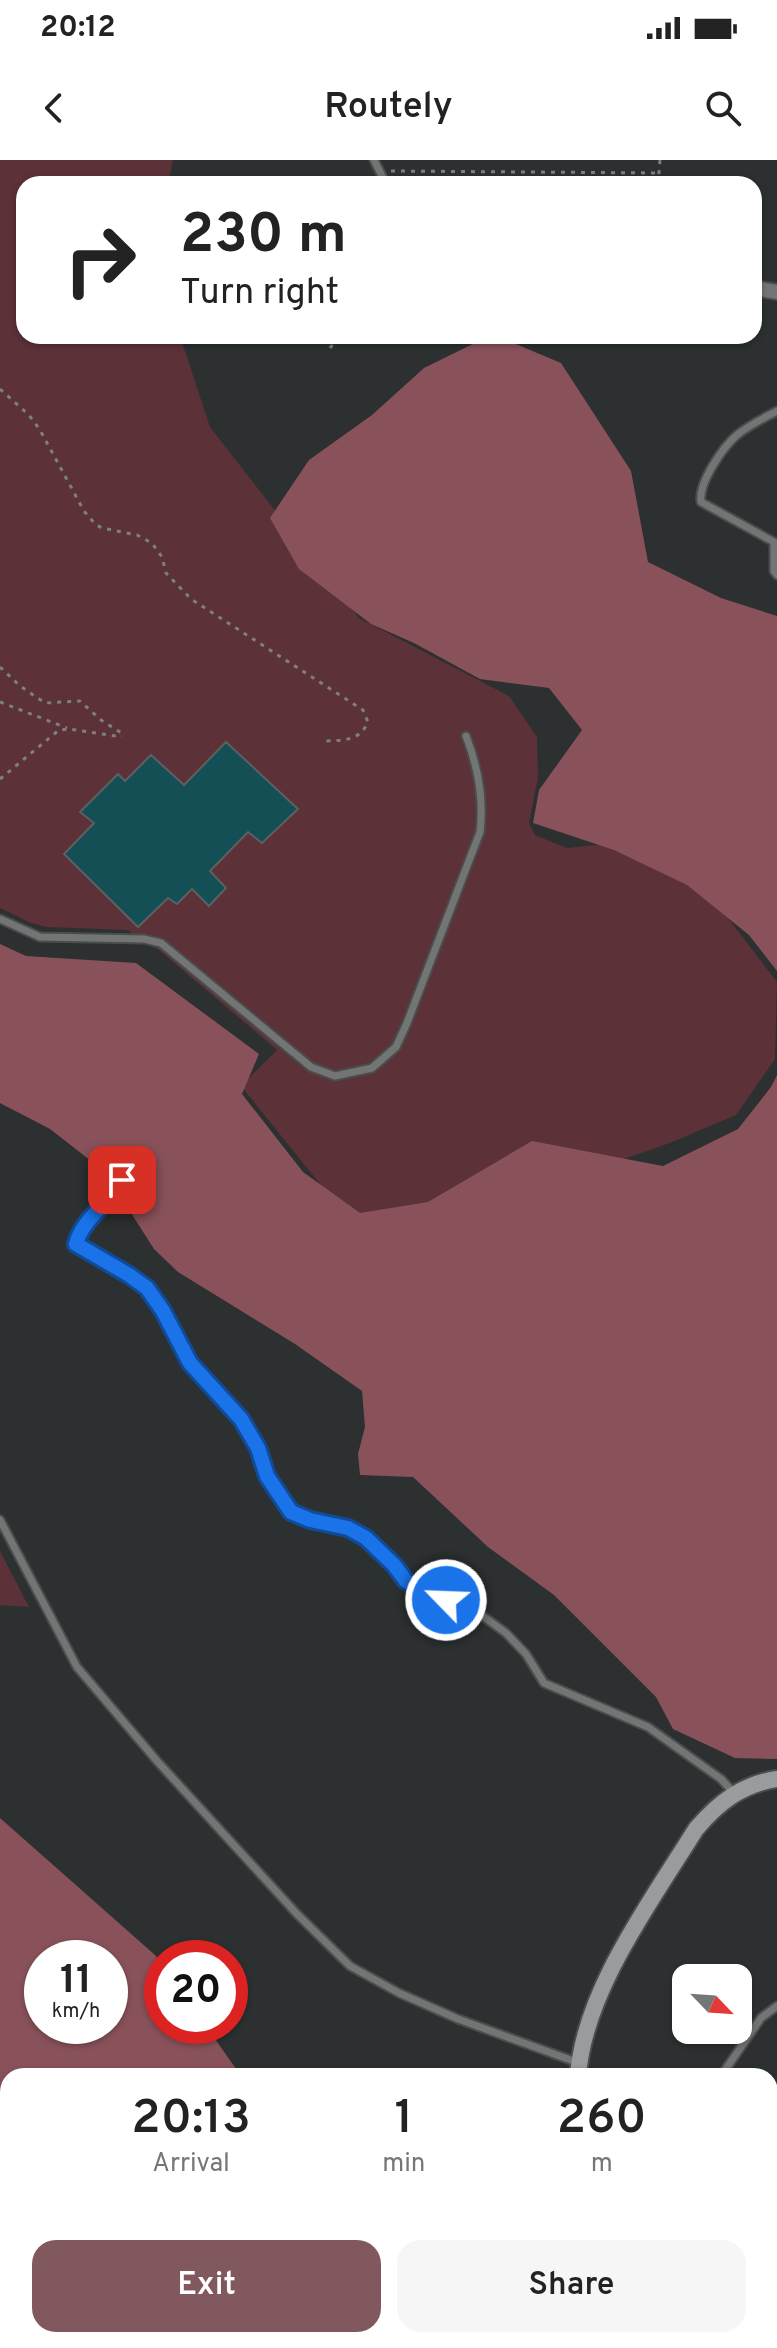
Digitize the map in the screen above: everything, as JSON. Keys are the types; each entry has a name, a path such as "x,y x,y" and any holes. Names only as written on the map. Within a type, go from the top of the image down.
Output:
{"street":[{"path":"580,2068 602,1990 614,1961 696,1829 734,1793 759,1781 777,1779"}],"lane":[{"path":"374,160 384,176"},
{"path":"777,411 737,435 713,464 700,495 701,502 774,542 774,571 777,575"},
{"path":"0,919 40,937 144,939 161,943 311,1067 335,1076 372,1068 396,1047 407,1023 480,832 479,779 466,736"},
{"path":"122,1180 114,1194 82,1229 76,1244 147,1288 163,1311 190,1363 241,1419 258,1448 267,1476 291,1512 310,1520 348,1528 366,1538 406,1581 476,1611 506,1633 526,1654 544,1683 554,1690 648,1727 690,1755 734,1793"},
{"path":"0,1520 77,1667 157,1761 297,1914 350,1966 399,1993 574,2068"},
{"path":"727,2068 761,2018 777,2006"}],"path":[{"path":"659,176 660,160"},
{"path":"382,171 659,173"},
{"path":"330,348 333,344"},
{"path":"0,389 29,415 40,430 84,511 95,524 137,535 152,543 162,557 166,573 191,599 363,710 368,722 361,734 351,739 326,741"},
{"path":"0,667 45,703 80,701 122,735 59,730 0,779"},
{"path":"0,702 69,729"}],"shaded area":[{"path":"0,160 173,160 170,176 16,176 16,344 183,344 210,427 359,618 509,696 537,737 538,777 529,823 535,835 567,848 624,842 691,870 777,982 775,1059 736,1115 670,1143 519,1195 361,1219 328,1194 241,1086 277,1050 159,950 127,930 46,927 0,908"},
{"path":"473,344 516,344 561,363 631,471 648,562 721,598 777,616 777,971 749,935 687,885 614,850 533,823 539,790 582,730 549,688 480,679 414,643 371,624 299,569 270,518 309,460 372,415 424,368"},
{"path":"0,944 26,956 136,963 259,1054 242,1094 303,1172 360,1213 428,1202 532,1141 663,1166 738,1129 777,1075 777,1759 735,1758 673,1729 656,1697 554,1595 488,1547 413,1477 360,1475 358,1454 365,1427 362,1391 295,1344 178,1272 154,1249 110,1180 95,1164 50,1129 0,1103"},
{"path":"0,1551 29,1607 0,1605"},
{"path":"0,1818 144,1945 144,2044 219,2044 235,2068 0,2068"}],"building":[{"path":"226,742 298,809 262,843 248,832 210,871 226,888 209,906 192,889 177,904 168,898 138,927 64,854 94,823 80,812 118,774 125,781 151,755 184,785"}],"route":[{"path":"122,1180 114,1194 82,1229 76,1244 147,1288 163,1311 190,1363 241,1419 258,1448 267,1476 291,1512 310,1520 348,1528 366,1538 406,1581 446,1600"}]}
